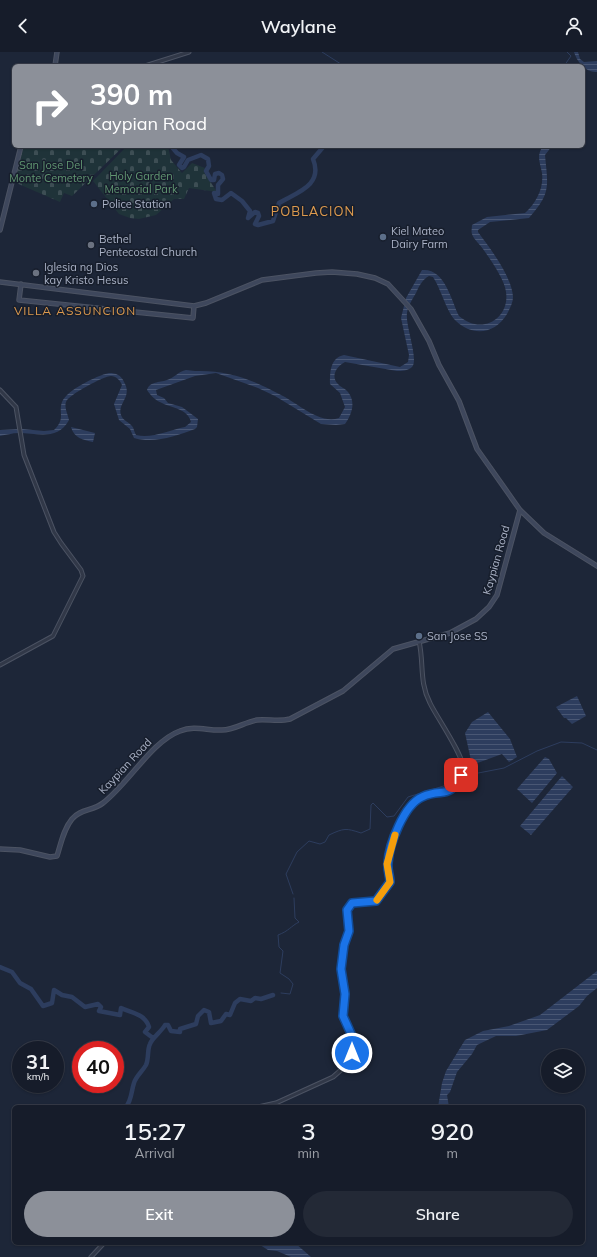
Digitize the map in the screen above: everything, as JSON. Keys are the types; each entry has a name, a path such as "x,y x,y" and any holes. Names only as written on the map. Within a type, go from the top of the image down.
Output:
{"main road":[{"path":"55,64 57,52"},
{"path":"0,230 20,148"},
{"path":"0,282 194,306 206,303 262,280 332,272 375,278 388,284 411,309 428,340 439,365 460,401 477,448 520,510 544,533 597,566"},
{"path":"21,284 19,300 192,318 194,306"},
{"name":"Kaypian Road","path":"0,849 20,850 50,857 57,856 65,830 77,814 103,803 149,756 160,742 167,737 188,729 204,728 230,730 258,720 282,721 290,719 343,691 393,650 419,640 450,633 476,619 493,602 497,595 520,510"}],"street":[{"path":"151,64 189,52"},
{"path":"0,390 16,407 20,440 24,455 54,532 61,544 82,570 83,576 53,636 0,665"},
{"path":"267,1105 276,1103 333,1077 341,1070 357,1047 343,1016 345,994 341,965 344,945 349,931 347,910 352,903 376,901 390,882 387,864 396,831 402,817 420,798 433,792 447,793 455,788 461,775 463,762 425,693 422,680 419,640"},
{"path":"91,1257 102,1245"}],"green space":[{"name":"San Jose Del Monte Cemetery","path":"22,148 122,148 72,196 64,193 60,202 14,182"},
{"name":"Holy Garden Memorial Park","path":"125,148 168,148 171,160 182,173 192,163 205,168 204,172 217,192 189,188 184,199 174,199 156,215 139,219 130,218 119,214 93,181"}],"water":[{"path":"574,52 578,52 580,59 584,62 597,61 597,72 589,71 585,68 585,64 581,64"},
{"path":"542,148 550,148 545,155 547,182 545,196 529,218 490,222 478,230 500,263 512,289 512,303 502,321 496,326 483,331 476,331 463,326 453,317 433,277 427,277 418,288 409,305 407,313 414,357 412,367 407,370 397,371 345,362 337,369 335,375 336,381 348,392 352,400 350,416 345,424 321,424 275,396 258,388 216,373 195,376 156,390 157,395 164,398 168,403 182,407 198,419 197,427 180,434 157,440 142,440 134,438 130,429 119,420 114,404 122,385 118,379 111,376 87,386 68,399 65,406 69,420 59,431 47,434 16,433 0,436 0,430 54,430 58,426 61,419 61,406 65,397 82,384 109,373 120,376 123,380 127,392 120,411 123,419 133,427 136,435 148,436 160,434 185,427 191,422 187,414 158,401 147,390 150,385 170,379 186,370 218,372 238,376 269,389 316,416 331,419 339,418 345,407 340,393 330,384 331,370 333,362 336,359 344,355 400,367 408,362 409,355 401,318 406,298 422,270 430,271 442,279 459,316 468,322 485,324 493,321 504,310 506,301 505,287 493,264 473,236 472,225 487,217 525,213 529,209 536,200 542,184 539,156"},
{"path":"71,427 95,433 93,442 82,439 74,434"},
{"path":"577,696 586,716 572,724 564,718 556,707"},
{"path":"488,712 510,739 517,757 509,762 502,754 472,765 465,733 472,722"},
{"path":"545,757 549,759 557,773 532,803 517,789"},
{"path":"562,776 573,787 531,835 520,826"},
{"path":"597,971 597,988 587,996 579,1006 547,1030 516,1036 496,1036 477,1045 472,1054 457,1072 450,1092 447,1095 449,1105 438,1105 442,1083 446,1071 465,1040 483,1031 509,1026 540,1015"},
{"path":"260,1245 297,1245 311,1257 291,1257 277,1251 268,1250"}],"waterway":[{"path":"322,52 341,64"},
{"path":"565,64 571,56 567,52"},
{"path":"173,148 177,153 184,157 179,165 182,168 188,160 201,155 208,159 209,166 206,171 211,180 214,180 215,174 219,173 222,175 223,179 218,185 218,194 214,193 216,199 222,200 231,193 242,201 250,211 248,218 255,212 258,213 259,216 255,224 258,225 273,221 279,203 300,192 311,182 315,176 313,159 322,148"},
{"path":"293,894 286,874 297,852 309,841 320,844 325,842 329,835 338,831 352,830 361,833 370,829 371,805 373,803 387,817 394,816 408,797 450,784 457,771 468,775 504,768 537,751 561,742 582,743 597,750"},
{"path":"281,993 290,994 293,984 289,979 280,973 283,951 279,947 278,935 299,922 295,918 294,898"},
{"path":"0,967 12,972 20,983 31,989 43,1006 52,1003 54,990 62,995 72,997 85,1007 98,1004 101,1007 99,1011 120,1015 121,1008 138,1014 144,1019 149,1027 145,1032 153,1038"},
{"path":"127,1105 135,1081 146,1065 149,1046 165,1025 168,1025 171,1031 180,1032 180,1029 196,1024 198,1016 204,1010 209,1012 211,1023 221,1021 226,1014 230,1015 235,1003 240,999 251,1001 255,998 261,999 273,995"}],"slow traffic":[{"path":"377,900 390,882 387,864 395,835"}],"place":[{"name":"Police Station","path":"94,204"},
{"name":"Kiel Mateo Dairy Farm","path":"383,237"},
{"name":"Bethel Pentecostal Church","path":"91,245"},
{"name":"Iglesia ng Dios kay Kristo Hesus","path":"36,273"},
{"name":"San Jose SS","path":"419,636"}],"district":[{"name":"POBLACION","path":"313,211"},
{"name":"VILLA ASSUNCION","path":"75,310"}],"route":[{"path":"352,1053 357,1047 343,1016 345,994 341,969 342,953 349,931 346,920 347,910 352,903 376,901 390,882 387,864 396,831 402,817 420,798 433,792 447,793 455,788 461,775"}]}
